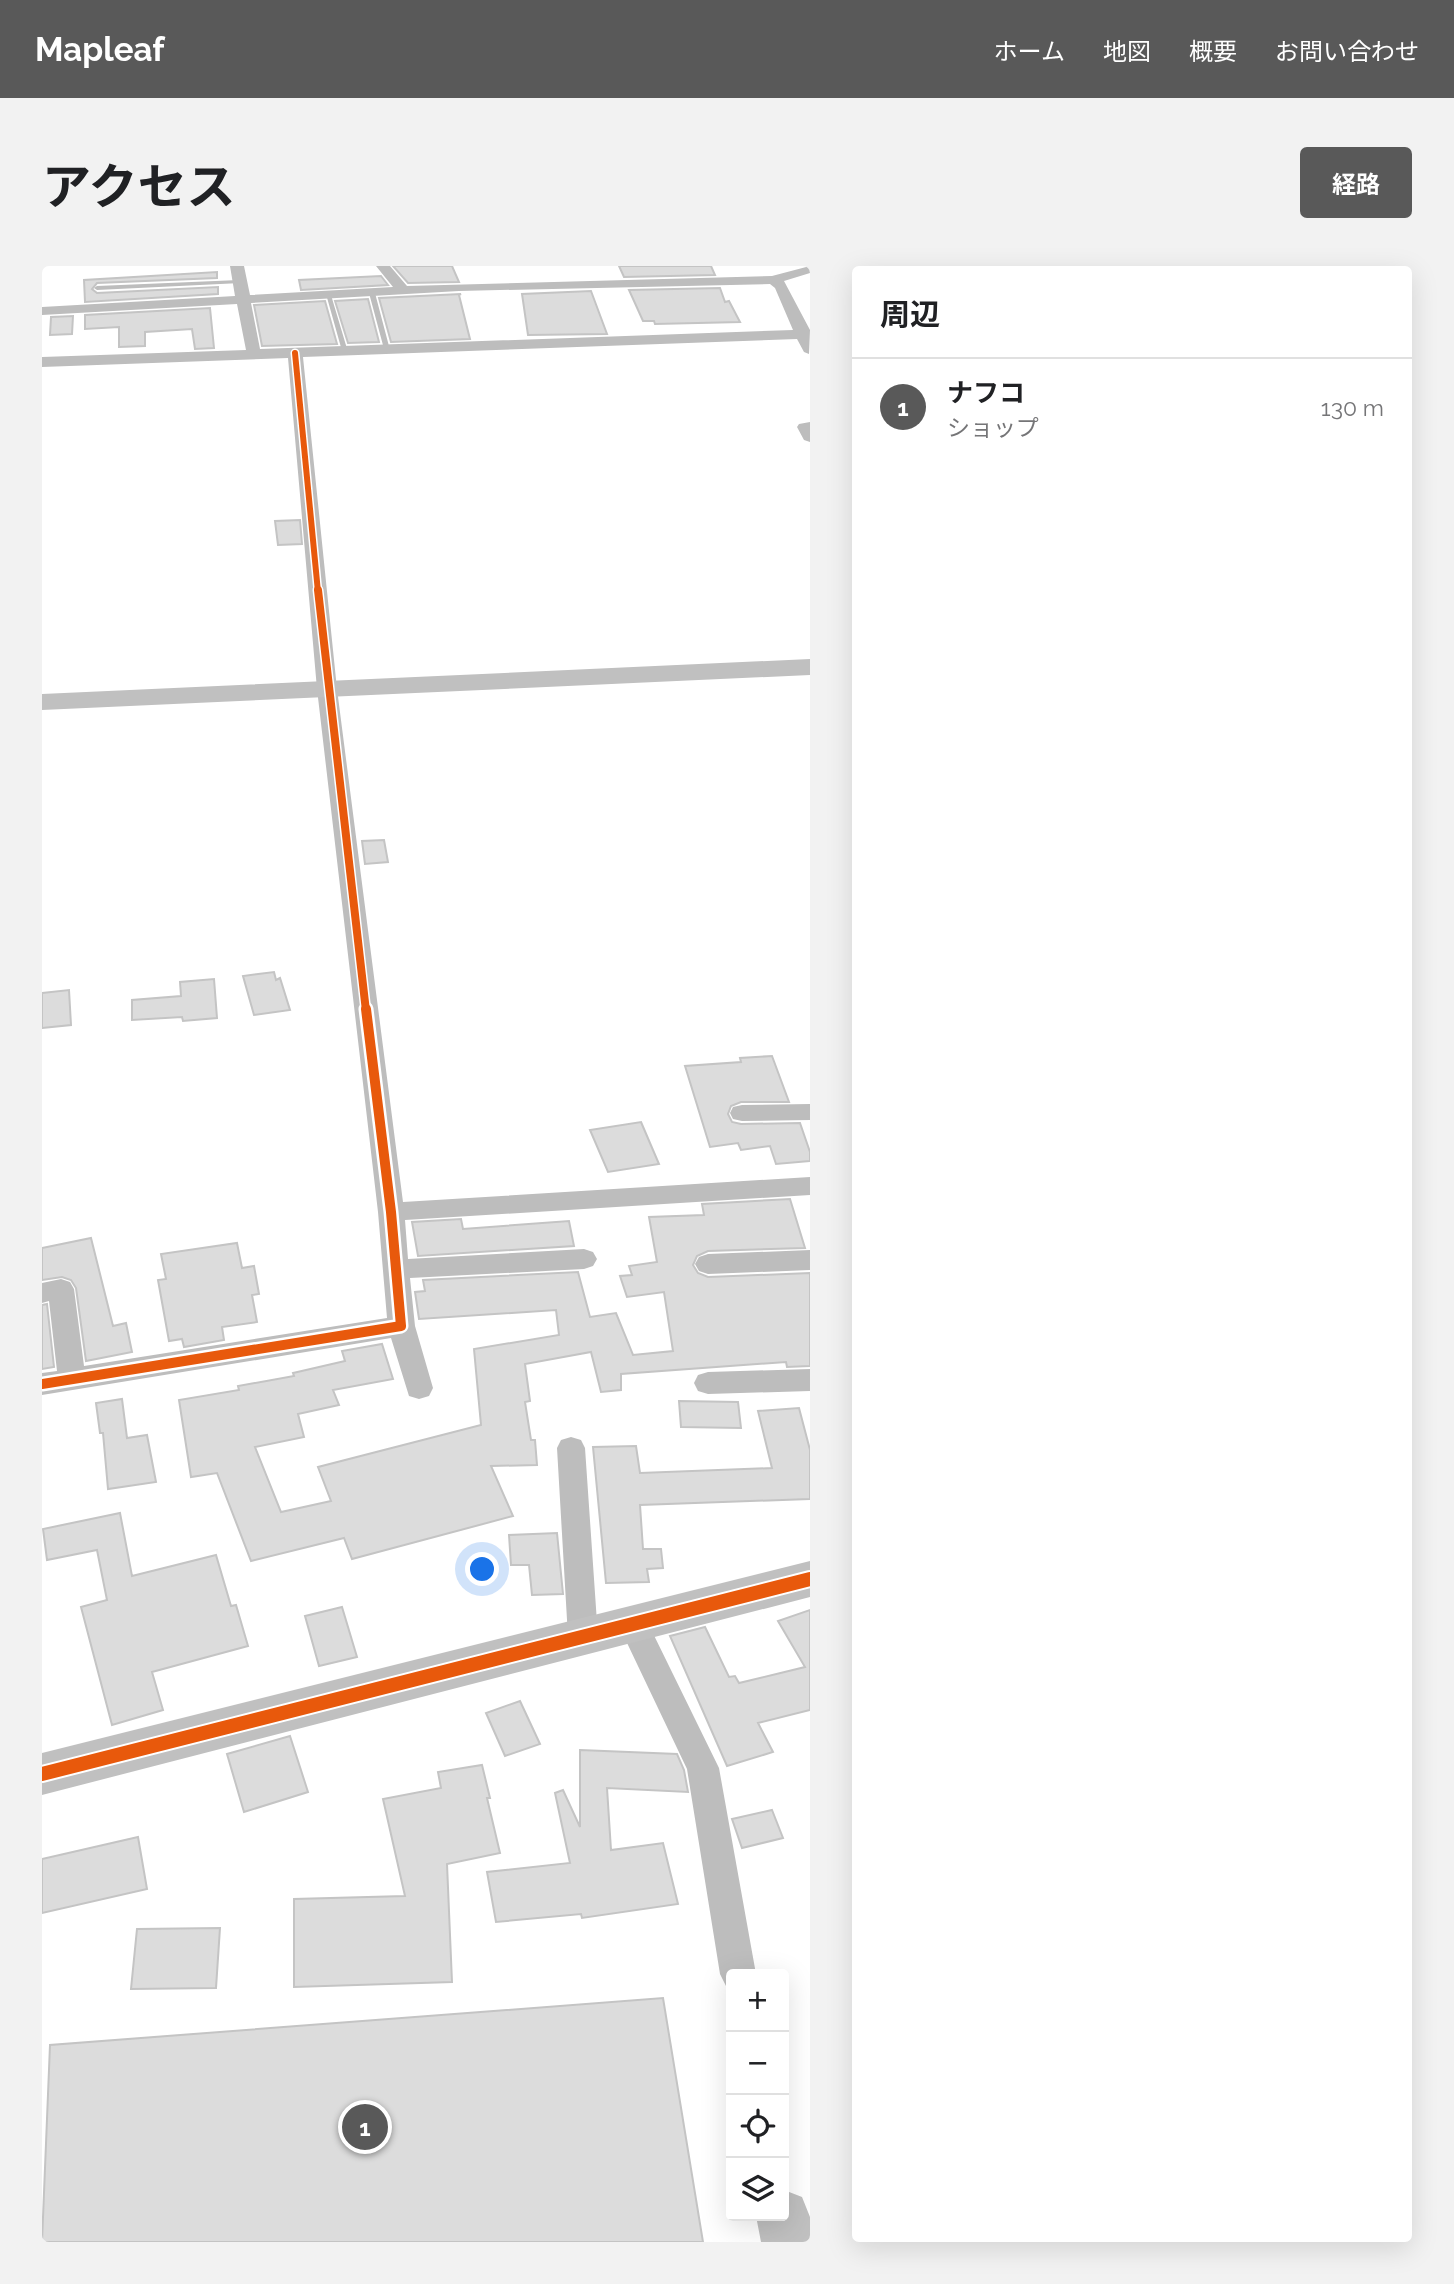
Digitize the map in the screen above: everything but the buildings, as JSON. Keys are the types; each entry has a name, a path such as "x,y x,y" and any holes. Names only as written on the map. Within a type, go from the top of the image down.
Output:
{"street":[{"path":"237,266 241,299 254,355"},
{"path":"383,266 405,292"},
{"path":"719,266 725,281"},
{"path":"42,311 459,287 774,280 810,269"},
{"path":"774,280 780,286 806,334 810,351"},
{"path":"42,362 806,334"},
{"path":"295,353 327,689 390,1212 401,1326 419,1388"},
{"path":"810,427 805,427 810,437"},
{"path":"42,702 810,667"},
{"path":"741,1113 810,1112"},
{"path":"390,1212 810,1186"},
{"path":"396,1269 584,1259"},
{"path":"708,1264 810,1261"},
{"path":"42,1293 61,1289 72,1378"},
{"path":"42,1384 401,1326"},
{"path":"708,1383 810,1380"},
{"path":"571,1448 583,1637"},
{"path":"42,1774 810,1579"},
{"path":"634,1624 703,1768 737,1969"},
{"path":"784,2221 788,2242"}],"lane":[{"path":"97,288 239,282"},
{"path":"372,293 388,349"},
{"path":"328,295 346,351"}],"cycle path":[{"path":"42,1384 401,1326 391,1212 327,689 295,353"},
{"path":"42,1774 810,1579"}],"place":[{"name":"ナフコ","path":"365,2127"}]}
